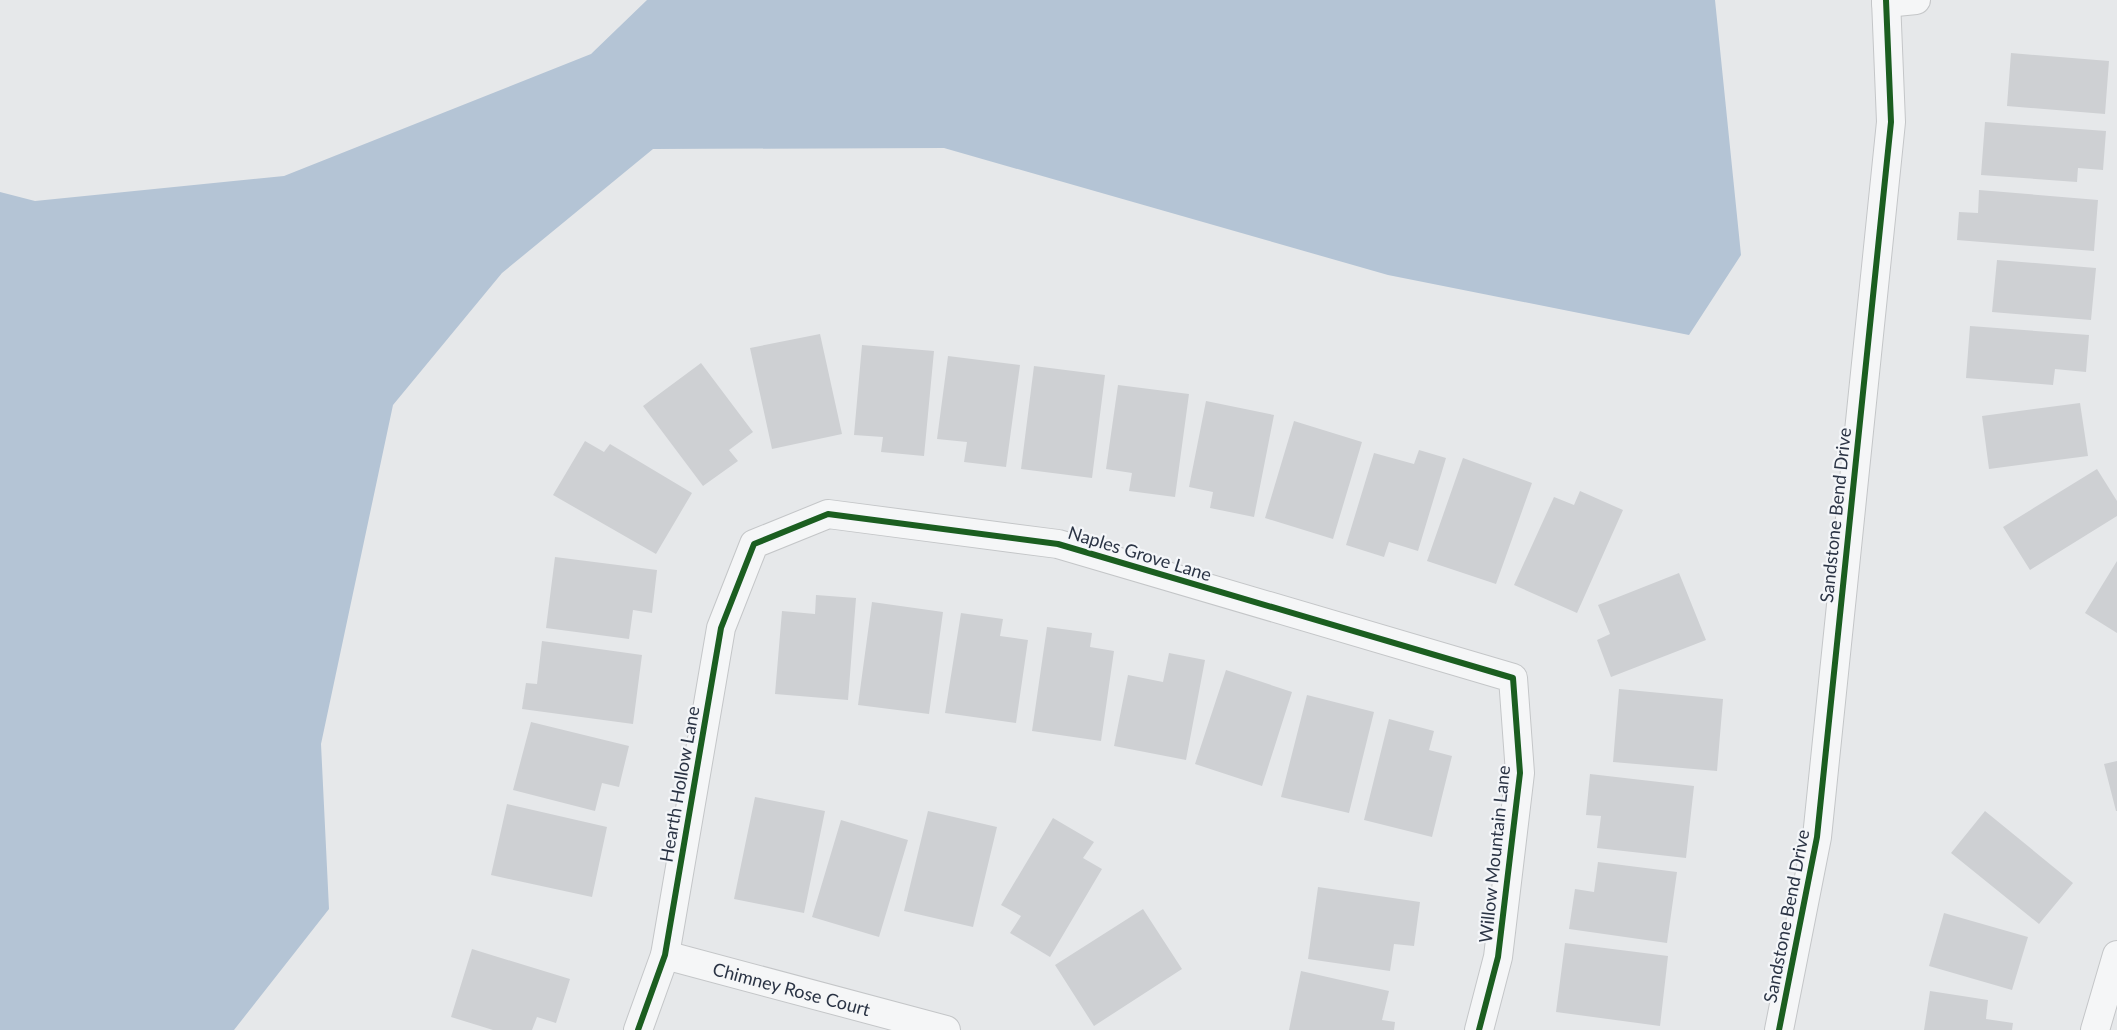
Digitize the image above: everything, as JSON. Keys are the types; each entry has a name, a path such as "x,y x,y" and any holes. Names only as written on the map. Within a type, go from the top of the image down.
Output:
{"street":[{"path":"1886,1 1916,0"},
{"name":"Sandstone Bend Drive","path":"1779,1030 1817,837 1891,122 1886,1"},
{"name":"Naples Grove Lane","path":"754,544 828,514 1058,544 1513,678"},
{"name":"Hearth Hollow Lane","path":"638,1030 665,955 721,628 754,544"},
{"name":"Willow Mountain Lane","path":"1479,1030 1498,956 1520,773 1513,678"},
{"name":"Chimney Rose Court","path":"665,955 946,1030"},
{"path":"2095,1030 2117,955"}],"water":[{"path":"647,0 1715,0 1741,255 1689,335 1388,275 944,148 653,149 502,273 393,405 321,744 329,909 234,1030 0,1030 0,192 35,201 284,176 591,54"}],"building":[{"path":"2011,53 2109,61 2105,114 2007,106"},
{"path":"1985,122 2106,131 2103,170 2078,168 2077,182 1981,175"},
{"path":"1979,190 2098,200 2094,251 1957,240 1959,212 1978,213"},
{"path":"1997,260 2096,268 2091,320 1992,312"},
{"path":"1970,326 2089,335 2086,372 2055,369 2053,385 1966,378"},
{"path":"820,334 842,434 772,449 750,348"},
{"path":"862,345 934,351 924,456 881,452 883,437 854,435"},
{"path":"948,356 1020,365 1006,467 964,462 967,442 937,439"},
{"path":"701,363 753,432 729,450 738,461 703,486 643,406"},
{"path":"1034,366 1105,375 1092,478 1021,469"},
{"path":"1118,385 1189,394 1175,497 1129,491 1132,473 1106,469"},
{"path":"1206,401 1274,415 1254,517 1210,508 1213,492 1189,487"},
{"path":"2080,403 2088,456 1989,469 1982,416"},
{"path":"1294,421 1362,442 1333,539 1265,518"},
{"path":"585,441 604,452 610,444 692,493 656,554 553,495"},
{"path":"1419,450 1446,458 1418,551 1389,542 1384,557 1346,545 1374,453 1414,464"},
{"path":"1463,458 1532,483 1496,584 1427,561"},
{"path":"2097,469 2117,501 2117,516 2030,570 2003,527"},
{"path":"1580,491 1623,510 1577,613 1514,585 1554,497 1574,505"},
{"path":"555,557 657,570 652,613 633,610 629,639 546,628"},
{"path":"2117,561 2117,633 2085,613"},
{"path":"1679,573 1706,640 1611,677 1597,640 1610,634 1598,605"},
{"path":"816,595 856,598 848,700 775,694 782,611 815,614"},
{"path":"872,602 943,612 929,714 858,705"},
{"path":"961,613 1003,619 1000,636 1028,640 1016,723 945,713"},
{"path":"1047,627 1092,633 1090,647 1114,651 1101,741 1032,731"},
{"path":"542,641 642,655 633,724 522,709 526,683 537,684"},
{"path":"1169,653 1205,660 1186,760 1114,746 1128,675 1163,682"},
{"path":"1226,670 1292,692 1262,786 1195,764"},
{"path":"1619,689 1723,699 1717,771 1613,762"},
{"path":"1307,695 1374,712 1349,813 1281,797"},
{"path":"1389,719 1434,731 1429,750 1452,756 1432,837 1364,820"},
{"path":"531,722 629,746 619,787 602,783 595,811 513,790"},
{"path":"2117,761 2117,811 2116,811 2104,764"},
{"path":"1590,774 1694,786 1686,858 1597,848 1601,816 1586,815"},
{"path":"755,797 825,811 804,913 734,899"},
{"path":"507,804 607,827 592,897 491,875"},
{"path":"928,811 997,827 973,927 904,911"},
{"path":"1985,811 2073,883 2039,924 1951,853"},
{"path":"1053,818 1094,842 1083,858 1102,869 1050,957 1010,933 1021,916 1001,905"},
{"path":"841,820 908,840 879,937 812,917"},
{"path":"1598,862 1677,872 1667,943 1569,929 1575,889 1594,892"},
{"path":"1318,887 1420,902 1414,946 1394,944 1390,971 1308,959"},
{"path":"1143,909 1182,969 1094,1026 1055,965"},
{"path":"1944,913 2028,937 2012,990 1929,966"},
{"path":"1565,943 1668,956 1660,1026 1556,1012"},
{"path":"472,949 570,979 556,1023 537,1017 532,1030 493,1030 451,1017"},
{"path":"1301,971 1389,991 1382,1020 1395,1022 1394,1030 1289,1030"},
{"path":"1930,991 1988,1000 1986,1019 2013,1023 2012,1030 1924,1030"}],"cycle path":[{"path":"1779,1030 1817,837 1891,122 1886,0"},
{"path":"638,1030 665,955 721,628 754,544 828,514 1058,544 1513,678 1520,773 1498,957 1479,1030"}]}
